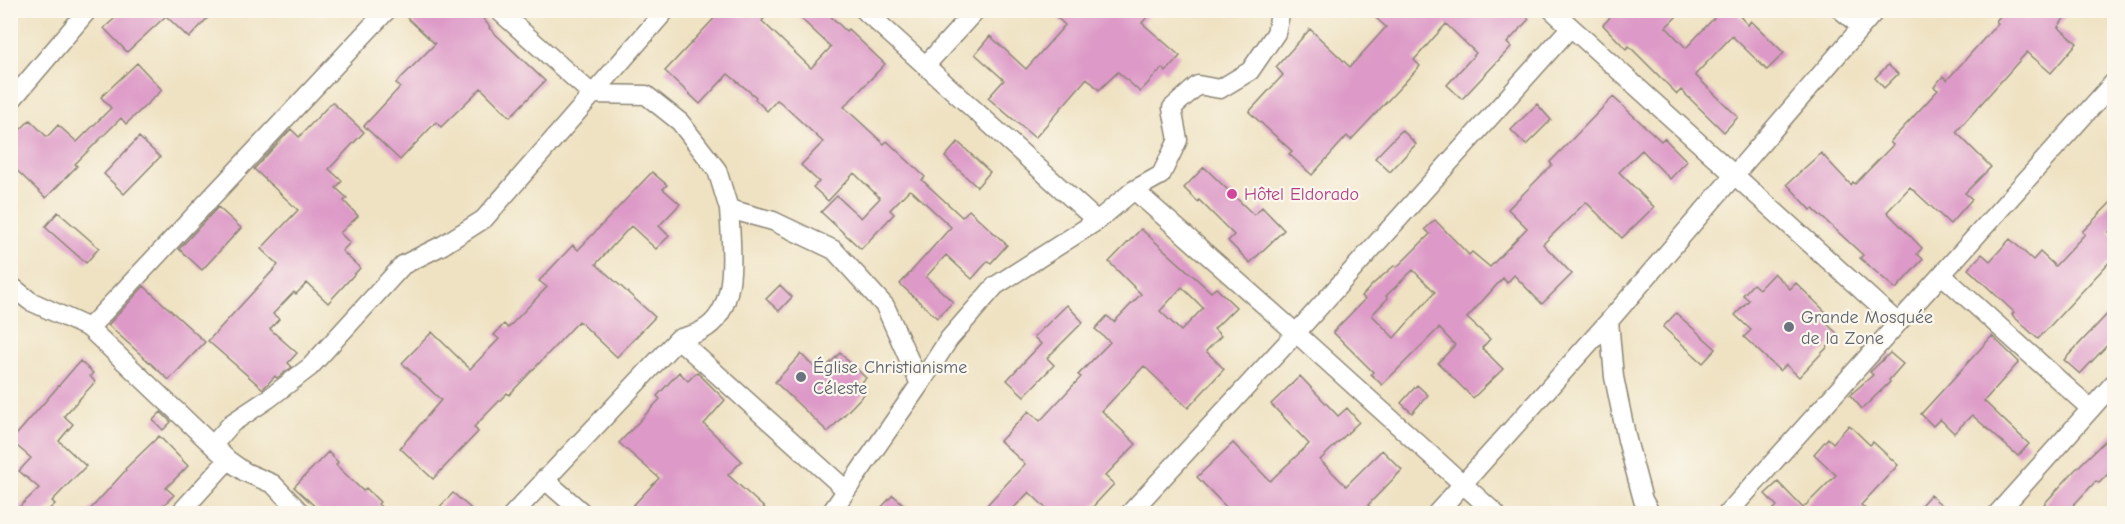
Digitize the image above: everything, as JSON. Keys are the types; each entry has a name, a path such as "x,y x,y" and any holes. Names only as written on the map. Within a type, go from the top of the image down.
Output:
{"street":[{"path":"10,102 88,10"},
{"path":"89,328 387,10"},
{"path":"498,10 592,94 646,95 680,122 717,170 729,209 733,266 723,310 702,331 678,339 513,513"},
{"path":"213,445 232,423 310,367 403,266 443,245 484,219 666,10"},
{"path":"864,10 1097,221"},
{"path":"925,66 976,10"},
{"path":"830,513 949,339 995,286 1097,221 1134,190 1161,175 1178,140 1172,108 1198,85 1220,89 1250,71 1276,33 1281,10"},
{"path":"1552,10 1898,323"},
{"path":"1841,10 1861,27"},
{"path":"1436,513 1609,321 1876,10"},
{"path":"1129,513 1296,333 1570,28"},
{"path":"1727,513 2115,82"},
{"path":"1134,190 1496,513"},
{"path":"729,209 773,221 834,250 885,306 920,384"},
{"path":"1942,275 2091,409"},
{"path":"10,285 30,302 89,328 228,460 245,472 273,484 302,513"},
{"path":"1609,321 1614,377 1627,440 1643,500 1651,513"},
{"path":"678,339 846,489"},
{"path":"1997,513 2115,383"},
{"path":"179,513 228,460"},
{"path":"544,479 584,513"}],"building":[{"path":"124,10 215,10 189,38 166,16 127,52 104,28"},
{"path":"399,10 476,10 489,28 545,81 510,117 481,88 441,127 436,122 400,160 364,126 400,87 396,83 435,44"},
{"path":"722,10 771,10 762,21 811,68 831,47 792,10 824,10 885,64 844,107 884,144 887,141 925,177 922,180 962,217 969,210 1007,245 972,279 946,255 926,277 953,302 937,318 900,284 951,227 912,191 909,190 890,210 894,214 861,249 821,212 837,196 861,218 880,198 854,173 828,201 813,187 819,182 801,165 823,142 780,102 777,100 767,111 755,99 756,97 728,74 700,104 665,71"},
{"path":"1049,10 1153,10 1142,23 1180,56 1166,72 1162,68 1140,92 1118,72 1099,90 1087,78 1035,138 988,98 1004,80 975,54 990,36 1026,69 1065,25"},
{"path":"1367,10 1520,10 1529,19 1507,43 1511,47 1462,99 1447,85 1476,53 1446,24 1414,60 1420,66 1351,140 1347,136 1312,175 1289,154 1292,151 1249,112 1283,75 1276,67 1310,29 1350,67 1386,27"},
{"path":"1617,10 1683,10 1666,27 1686,48 1714,18 1707,10 1734,10 1748,25 1751,21 1784,53 1767,70 1732,36 1695,75 1738,117 1724,132 1681,90 1677,94 1629,46 1626,49 1603,25"},
{"path":"2005,10 2070,10 2058,27 2077,43 2051,73 2027,52 1956,132 1991,167 1965,193 1972,199 1950,224 1910,187 1887,212 1922,248 1917,254 1923,259 1896,289 1860,258 1863,255 1813,209 1811,210 1787,184 1821,153 1851,185 1853,182 1855,184 1893,145 1890,142 1938,90 1934,87 1943,76 1947,80 1998,23 1996,21"},
{"path":"137,63 162,90 126,124 121,118 75,164 77,166 46,198 10,164 10,140 30,120 47,137 58,125 77,142 111,108 101,97"},
{"path":"1888,65 1898,74 1884,88 1875,78"},
{"path":"1613,97 1661,141 1664,138 1687,161 1670,179 1642,150 1619,172 1654,207 1622,238 1586,202 1543,244 1572,274 1542,304 1514,275 1507,283 1503,278 1467,318 1490,339 1482,348 1503,369 1473,398 1438,363 1455,345 1439,328 1382,385 1371,374 1373,372 1333,332 1365,299 1362,296 1373,284 1395,265 1397,267 1430,234 1425,229 1435,220 1469,255 1472,252 1490,267 1527,228 1508,209 1552,165 1550,162","holes":["1413,270 1435,292 1394,338 1372,315 1388,298 1386,296"]},
{"path":"332,102 364,132 329,169 342,181 336,188 347,198 344,201 358,216 340,233 350,243 342,251 360,268 328,303 307,283 296,294 294,292 273,314 279,319 270,329 297,353 288,363 292,367 277,378 275,376 263,389 208,341 278,265 261,249 298,210 254,169 291,129 299,137"},
{"path":"1537,104 1551,120 1526,145 1511,130"},
{"path":"1402,130 1416,144 1390,172 1375,158"},
{"path":"139,137 160,157 124,194 104,174"},
{"path":"958,142 990,172 977,187 945,157"},
{"path":"1204,167 1254,215 1262,207 1284,230 1250,263 1228,241 1234,235 1184,188"},
{"path":"652,172 667,185 663,189 680,204 659,226 669,236 656,249 631,226 596,264 655,317 617,357 579,321 509,395 507,393 474,427 478,432 433,479 400,448 441,400 402,363 432,332 470,369 499,339 494,335 504,324 508,328 547,287 539,281 573,245 578,250"},
{"path":"2115,198 2115,226 2109,232 2115,237 2115,256 2038,339 2012,315 2014,312 1968,269 1982,254 1990,261 2010,239 2033,260 2040,252 2055,266 2085,234 2082,232"},
{"path":"218,207 241,228 202,270 179,249"},
{"path":"58,212 99,248 86,263 45,227"},
{"path":"1141,229 1211,292 1216,288 1236,307 1214,329 1221,336 1206,351 1224,369 1188,408 1144,366 1102,411 1136,444 1105,476 1114,484 1087,513 1051,513 1029,492 1009,513 994,513 986,506 1025,464 1000,441 1029,411 1040,421 1081,377 1078,375 1110,342 1095,329 1107,316 1114,322 1141,294 1109,262","holes":["1182,287 1203,308 1181,331 1160,311"]},
{"name":"Grande Mosquée de la Zone","path":"1774,273 1790,289 1796,283 1832,318 1827,324 1839,335 1799,377 1786,365 1780,371 1744,337 1751,330 1735,315 1749,300 1743,295 1753,284 1759,289"},
{"path":"780,285 792,297 779,311 766,299"},
{"path":"144,286 205,342 169,380 108,325"},
{"path":"1067,305 1083,322 1047,358 1054,365 1024,396 1007,380 1041,344 1034,337"},
{"path":"2115,306 2115,337 2080,374 2064,360"},
{"path":"1676,313 1716,349 1703,363 1663,327"},
{"path":"1992,336 2019,362 1984,401 2029,444 2018,456 1972,415 1954,433 1940,419 1933,426 1921,414"},
{"path":"840,353 866,378 860,384 867,391 828,432 775,382 801,354 820,373"},
{"path":"1890,353 1903,364 1889,380 1890,382 1862,409 1850,395 1873,375 1870,372"},
{"path":"80,361 93,373 90,376 95,382 64,416 73,424 59,441 86,466 52,501 55,504 45,513 13,513 39,488 19,471 31,458 11,441"},
{"path":"679,372 688,381 697,372 725,400 704,424 742,461 728,475 770,513 626,513 659,478 619,443 660,399 657,396"},
{"path":"1300,376 1338,416 1347,408 1359,422 1320,460 1346,486 1382,450 1402,470 1368,505 1377,513 1232,513 1197,477 1233,443 1270,481 1309,444 1271,404"},
{"path":"1417,385 1428,395 1412,413 1401,403"},
{"path":"161,412 171,422 163,430 153,420"},
{"path":"1849,425 1870,445 1873,442 1898,465 1861,505 1870,513 1770,513 1777,506 1765,494 1778,482 1803,508 1836,475 1814,454 1828,438 1833,443"},
{"path":"2115,431 2115,467 2099,483 2096,481 2066,513 2036,513 2074,471"},
{"path":"159,436 188,466 166,488 174,495 155,513 87,513 125,469"},
{"path":"328,452 338,462 336,465 363,491 366,488 387,513 322,513 294,487"},
{"path":"453,493 476,513 434,513"},
{"path":"893,495 913,513 876,513"},
{"path":"1930,495 1951,513 1914,513"}],"place":[{"name":"Hôtel Eldorado","path":"1232,194"},
{"name":"Grande Mosquée de la Zone","path":"1789,327"},
{"name":"Église Christianisme Céleste","path":"801,377"}]}
